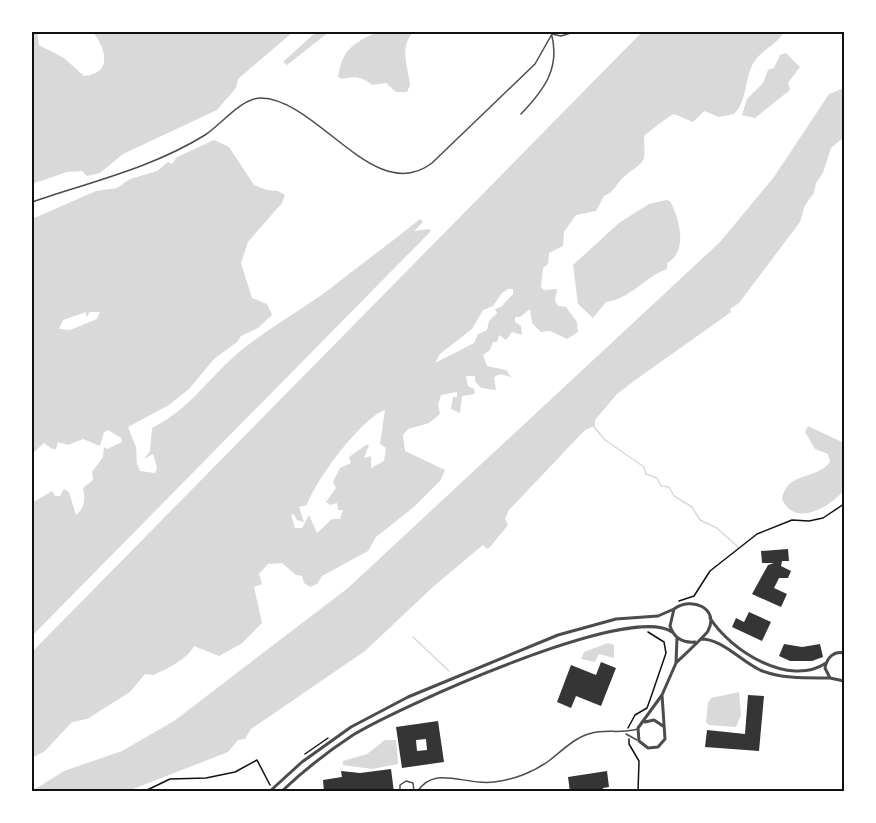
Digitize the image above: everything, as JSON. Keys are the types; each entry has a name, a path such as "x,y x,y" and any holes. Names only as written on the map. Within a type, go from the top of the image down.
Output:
{"street":[{"path":"269,792 302,762 351,727 408,697 558,635 616,619 658,616 681,604 694,602 705,608 728,640 742,652 764,662 796,670 812,669 826,663 833,654 844,653"},
{"path":"672,632 670,616 674,609"},
{"path":"675,663 695,642 701,639 709,628 709,616"},
{"path":"281,792 304,770 354,734 494,670 561,645 618,628 658,626 672,632 677,638 695,642"},
{"path":"662,695 665,739 658,747 648,748 639,741 638,728 662,695 675,663 677,638"},
{"path":"701,639 713,640 739,659 778,676 830,678 844,687"},
{"path":"826,663 826,672 830,678"},
{"path":"837,681 844,681"},
{"path":"643,723 654,720 664,727"}],"lane":[{"path":"552,33 561,36 574,32"},
{"path":"521,114 550,80 554,62 552,33"},
{"path":"32,202 111,178 172,152 206,134 251,99 262,98 282,102 306,116 374,165 396,173 419,172 432,163 535,64 552,33"},
{"path":"415,792 421,786 441,776 476,784 503,781 539,767 572,742 594,732 625,733 638,728"},
{"path":"625,733 639,741"},
{"path":"400,792 399,787 404,781 421,786"},
{"path":"414,785 415,792"}],"path":[{"path":"676,603 694,596 711,571 756,534 792,520 809,521 823,518 844,504"},
{"path":"628,725 635,715 646,708 666,653 664,642 647,631"},
{"path":"629,744 639,761 638,792"},
{"path":"143,792 170,779 206,778 235,772 257,760 270,785"}],"shaded area":[{"path":"32,32 37,32 39,45 64,58 84,76 93,74 103,65 104,53 93,32 293,32 238,79 236,88 217,110 123,154 100,173 87,176 82,171 67,172 32,184"},
{"path":"316,32 329,32 287,65 283,62"},
{"path":"377,32 413,32 405,51 410,85 407,92 396,92 386,83 372,85 358,78 338,77 340,67 350,48"},
{"path":"642,32 784,32 754,62 742,102 734,114 719,117 704,111 693,122 674,114 644,136 643,160 611,192 604,196 596,211 576,215 564,232 563,246 549,253 548,264 543,268 541,287 544,290 557,289 555,301 558,306 566,307 577,322 578,332 567,339 550,331 541,332 532,323 530,309 520,317 515,317 515,322 521,326 522,335 512,332 506,340 499,335 497,342 493,342 490,350 483,355 487,366 506,370 511,377 500,374 496,376 494,378 496,390 481,388 475,381 475,376 466,376 468,386 474,389 475,394 462,396 460,413 451,409 453,397 457,397 457,392 441,395 438,405 440,414 429,423 408,429 403,435 405,451 445,470 440,481 415,506 376,537 368,551 322,576 317,584 310,587 304,583 302,576 296,575 282,563 268,564 259,574 262,584 254,587 262,623 241,644 219,656 194,646 187,655 169,667 153,675 145,674 130,692 87,719 72,722 45,751 32,758 32,652","holes":["513,289 513,294 501,307 495,309 497,313 489,321 487,330 478,334 474,343 435,363 440,354 472,329 483,310 493,306 502,293","385,410 380,444 386,448 384,461 371,468 371,456 364,458 369,445 366,445 349,457 351,463 340,468 333,482 336,488 326,502 330,505 337,503 338,510 343,510 340,519 332,519 317,533 309,515 302,528 295,528 291,515 294,514 297,520 304,522 299,507 307,505 328,467 352,438 375,415"]},
{"path":"786,53 800,67 788,83 790,90 755,118 742,115 747,99 763,83 768,70 774,68 780,55"},
{"path":"844,88 844,137 831,148 823,173 816,183 814,193 805,205 800,222 739,303 730,309 731,312 617,394 595,420 595,426 585,430 509,510 505,519 508,525 490,547 487,549 483,545 434,586 365,651 251,729 245,739 238,740 228,752 128,791 32,791 64,771 122,751 174,721 348,588 720,242 774,177 829,94"},
{"path":"214,140 229,147 254,185 285,195 282,203 248,242 241,263 252,298 267,304 272,315 258,328 241,336 237,342 214,359 189,389 169,405 128,427 136,447 137,464 140,471 155,473 157,468 153,454 144,459 150,451 152,428 178,411 244,348 331,288 420,219 423,222 414,231 430,229 430,232 32,636 32,503 52,491 55,496 60,496 64,489 69,492 76,515 82,509 84,502 83,488 93,480 92,472 103,457 104,447 107,449 122,442 121,438 108,430 104,432 100,446 83,439 68,445 58,442 56,449 44,443 32,454 32,219 96,191 117,188 130,179 157,171 168,162 172,164 177,157","holes":["86,312 86,317 90,312 100,312 97,319 70,330 59,329 63,320"]},
{"path":"670,201 679,225 680,243 674,258 667,263 667,269 623,297 606,302 593,318 578,304 573,265 619,223 649,204"},
{"path":"808,426 844,443 844,490 822,508 804,514 788,508 782,499 785,490 795,480 817,472 830,462 828,454 815,449 805,432"},
{"path":"608,643 614,645 614,658 599,654 595,662 581,659 584,652"},
{"path":"739,692 741,715 736,727 709,725 706,722 708,703 711,698"},
{"path":"385,740 396,740 398,764 372,769 343,765 343,761 367,754"}],"building":[{"path":"788,549 789,561 782,561 781,566 791,571 788,578 779,578 774,588 787,594 781,607 752,594 768,565 774,563 762,563 761,551"},
{"path":"749,612 771,622 762,641 732,627 736,618 744,622"},
{"path":"784,644 802,647 820,644 823,657 812,661 790,661 779,656"},
{"path":"601,662 616,668 601,706 576,696 571,708 557,702 571,665 596,675"},
{"path":"748,695 764,696 759,751 705,747 707,730 745,734"},
{"path":"438,721 444,762 402,768 396,727","holes":["426,739 427,750 417,751 416,740"]},
{"path":"391,769 394,792 324,792 323,780 342,777 341,771 360,773"},
{"path":"607,771 609,787 603,788 603,792 570,792 568,777"}],"waterway":[{"path":"594,427 605,440 644,467 646,474 657,478 661,486 669,487 674,496 692,507 700,520 717,528 738,547"},
{"path":"413,637 449,671"}]}
